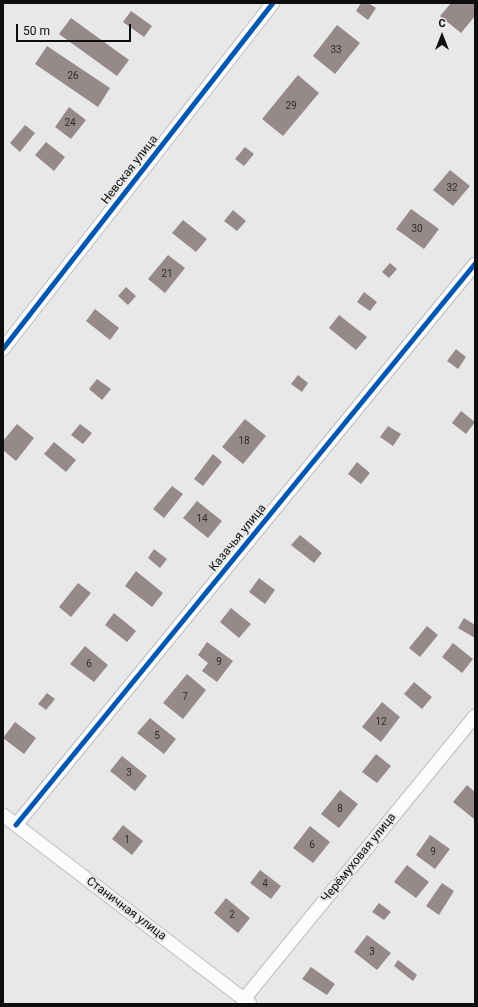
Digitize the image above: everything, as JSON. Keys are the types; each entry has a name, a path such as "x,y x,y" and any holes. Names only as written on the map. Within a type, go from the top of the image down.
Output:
{"street":[{"name":"Невская улица","path":"3,349 273,3"},
{"name":"Казачья улица","path":"16,825 475,264"},
{"name":"Черёмуховая улица","path":"247,1002 475,716"},
{"name":"Станичная улица","path":"3,815 247,1002"}],"building":[{"path":"361,3 368,3 376,8 368,20 356,11"},
{"path":"451,3 475,3 475,16 461,33 440,16"},
{"path":"131,11 152,26 144,37 123,22"},
{"path":"71,18 129,60 117,76 59,34"},
{"path":"337,25 360,43 335,74 313,56"},
{"path":"47,46 110,88 98,107 35,64"},
{"path":"298,75 319,93 283,136 262,119"},
{"path":"69,107 86,120 71,139 55,127"},
{"path":"25,125 35,133 20,152 10,143"},
{"path":"46,142 65,157 54,171 35,155"},
{"path":"245,147 254,154 244,166 235,159"},
{"path":"450,170 470,186 453,206 433,190"},
{"path":"411,209 439,229 424,249 396,229"},
{"path":"233,210 246,221 237,231 224,221"},
{"path":"183,220 207,239 196,252 172,233"},
{"path":"168,255 185,268 165,293 148,279"},
{"path":"390,263 397,269 389,278 382,272"},
{"path":"126,287 136,296 128,305 118,296"},
{"path":"364,292 377,302 370,311 357,302"},
{"path":"95,309 119,328 110,340 86,321"},
{"path":"339,315 367,337 356,350 329,328"},
{"path":"456,349 466,357 458,369 447,361"},
{"path":"298,375 308,383 302,392 291,384"},
{"path":"97,379 111,389 102,400 89,389"},
{"path":"461,411 475,422 466,434 452,423"},
{"path":"245,419 266,436 243,464 222,447"},
{"path":"17,424 34,438 16,461 3,450 3,441"},
{"path":"80,424 92,433 83,444 71,435"},
{"path":"388,426 401,434 393,446 380,437"},
{"path":"54,442 76,460 66,472 44,454"},
{"path":"213,454 222,462 203,486 194,479"},
{"path":"357,462 370,473 361,484 348,474"},
{"path":"172,486 183,494 164,518 153,509"},
{"path":"197,501 222,521 208,538 183,518"},
{"path":"300,535 322,553 314,563 291,545"},
{"path":"154,549 167,559 160,568 148,558"},
{"path":"136,571 163,593 152,607 125,586"},
{"path":"259,578 275,590 265,604 249,592"},
{"path":"78,583 91,593 71,617 59,607"},
{"path":"231,608 251,624 239,638 220,622"},
{"path":"114,613 136,631 127,642 105,625"},
{"path":"464,618 475,625 475,638 458,628"},
{"path":"427,626 438,635 420,657 409,648"},
{"path":"207,642 233,661 217,682 202,671 208,663 198,655"},
{"path":"453,643 473,659 462,673 442,657"},
{"path":"85,646 108,665 94,682 70,664"},
{"path":"187,674 206,690 183,719 163,703"},
{"path":"414,682 432,697 422,709 404,694"},
{"path":"47,693 55,699 46,710 38,704"},
{"path":"382,702 400,717 381,742 362,727"},
{"path":"150,718 176,739 164,754 137,733"},
{"path":"15,722 36,738 24,754 3,738"},
{"path":"376,754 391,766 377,783 362,772"},
{"path":"122,756 147,776 135,791 110,771"},
{"path":"467,785 475,792 474,819 453,802"},
{"path":"340,790 358,804 339,828 321,814"},
{"path":"123,825 143,841 132,855 112,839"},
{"path":"310,826 330,842 313,863 293,848"},
{"path":"430,835 450,849 435,869 416,855"},
{"path":"407,865 429,882 416,898 394,882"},
{"path":"260,870 281,886 271,899 250,883"},
{"path":"442,883 454,891 439,915 426,906"},
{"path":"226,898 250,918 238,933 214,913"},
{"path":"379,903 391,912 384,920 372,912"},
{"path":"367,935 391,953 377,970 354,952"},
{"path":"398,960 417,975 413,981 394,966"},
{"path":"311,967 335,984 327,995 302,979"}],"cycle path":[{"path":"3,349 273,3"},
{"path":"16,825 475,264"}]}
